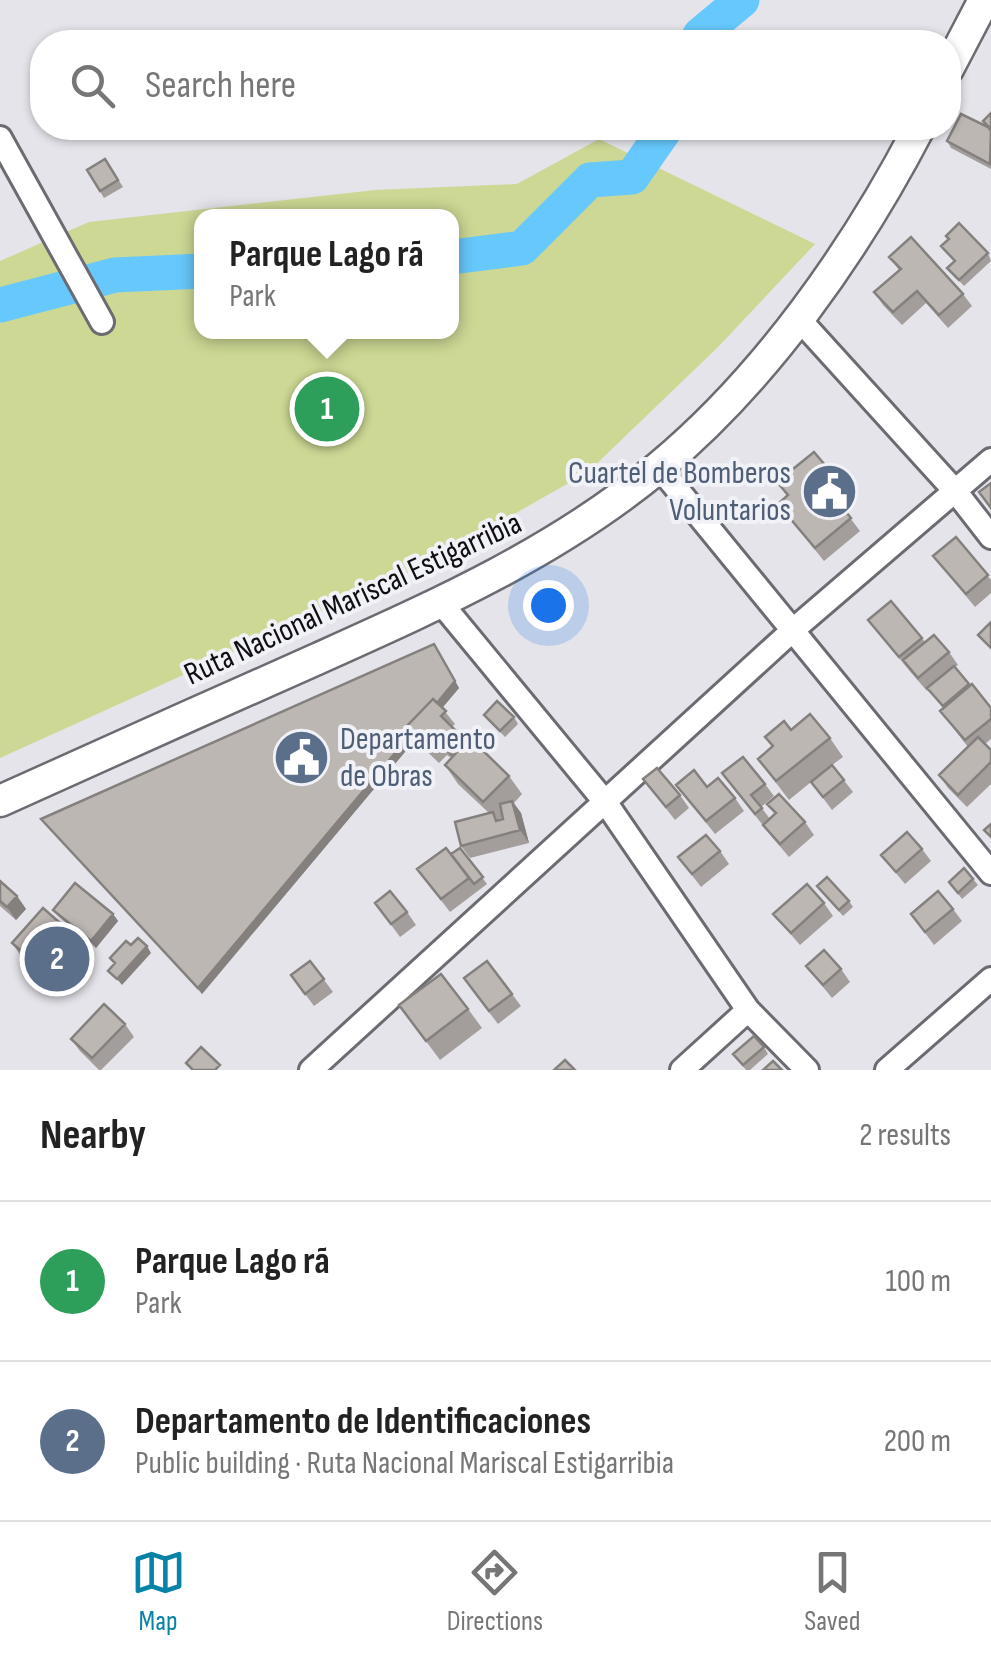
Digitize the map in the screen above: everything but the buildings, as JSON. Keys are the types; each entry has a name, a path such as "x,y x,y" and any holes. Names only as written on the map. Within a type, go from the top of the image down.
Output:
{"main road":[{"path":"961,44 984,0"},
{"name":"Ruta Nacional Mariscal Estigarribia","path":"0,801 442,603 571,532 659,467 752,378 828,276 911,140"}],"street":[{"path":"0,138 102,322"},
{"path":"798,318 956,492 991,537"},
{"path":"312,1070 793,630 991,460"},
{"path":"659,467 991,872"},
{"path":"442,603 606,803 748,1010 808,1070"},
{"path":"887,1070 991,978"},
{"path":"682,1070 748,1010"}],"green space":[{"path":"601,140 815,244 718,347 588,472 419,568 0,758 0,261 89,222 194,210 194,339 459,339 459,209 205,209 375,190 517,184"}],"waterway":[{"path":"706,30 742,0"},
{"path":"459,256 522,248 590,180 632,177 658,140"},
{"path":"0,305 115,275 194,271"}],"place":[{"name":"Parque Lago rã","path":"327,409"},
{"name":"Cuartel de Bomberos Voluntarios","path":"830,491"},
{"name":"Departamento de Obras","path":"301,757"},
{"name":"Departamento de Identificaciones","path":"57,959"}]}
